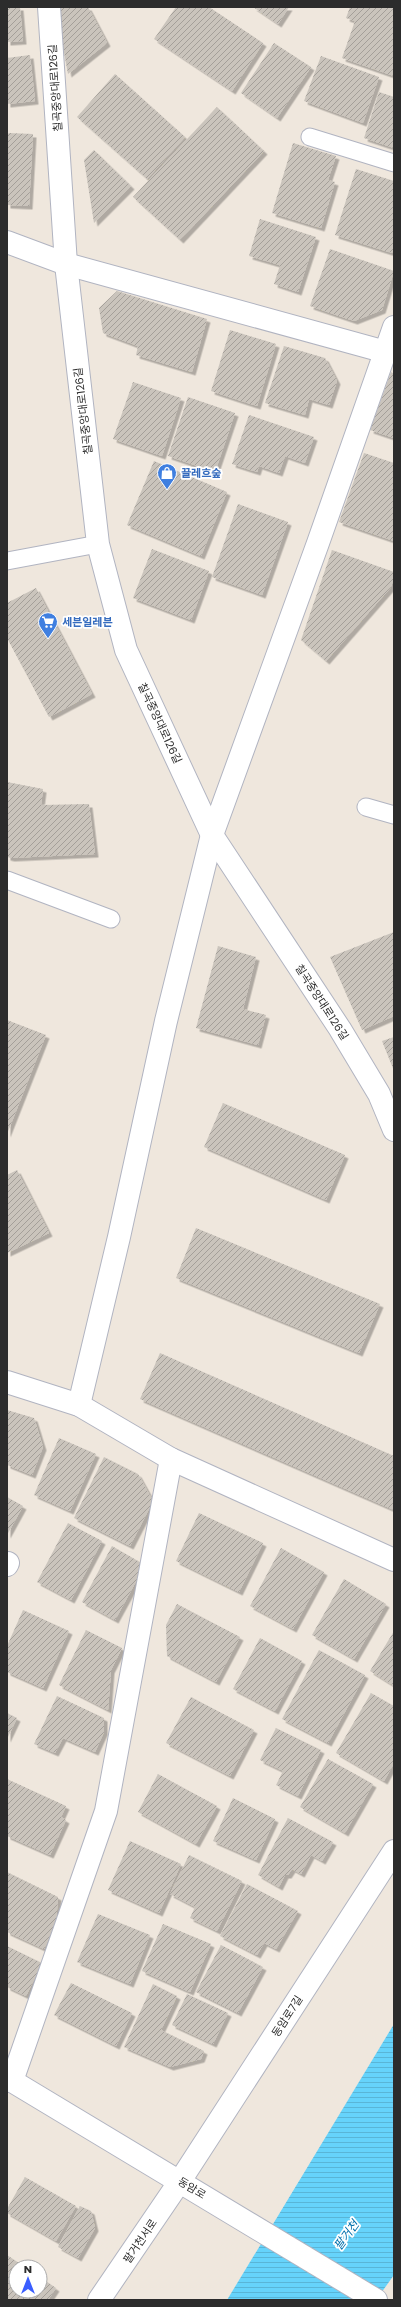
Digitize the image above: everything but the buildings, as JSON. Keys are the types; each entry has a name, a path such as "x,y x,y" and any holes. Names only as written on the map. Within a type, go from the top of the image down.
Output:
{"street":[{"name":"칠곡중앙대로126길","path":"49,7 66,264 98,544 126,650 212,835 340,1029 379,1094 394,1130"},
{"path":"7,242 66,264 386,352"},
{"path":"79,1405 119,1237 166,1021 212,835 318,543 394,327"},
{"path":"7,1382 79,1405 171,1459 394,1560"},
{"path":"10,2079 106,1811 171,1459"},
{"name":"동암로7길","path":"180,2181 394,1851"},
{"name":"동암로","path":"10,2079 376,2300"},
{"name":"팔거천서로","path":"99,2300 180,2181"}],"lane":[{"path":"310,137 394,163"},
{"path":"7,561 98,544"},
{"path":"366,807 394,816"},
{"path":"7,880 111,919"}],"water":[{"name":"팔거천","path":"394,2024 394,2275 376,2300 227,2300"}],"place":[{"name":"끌레흐숲","path":"167,490"},
{"name":"세븐일레븐","path":"48,639"}]}
